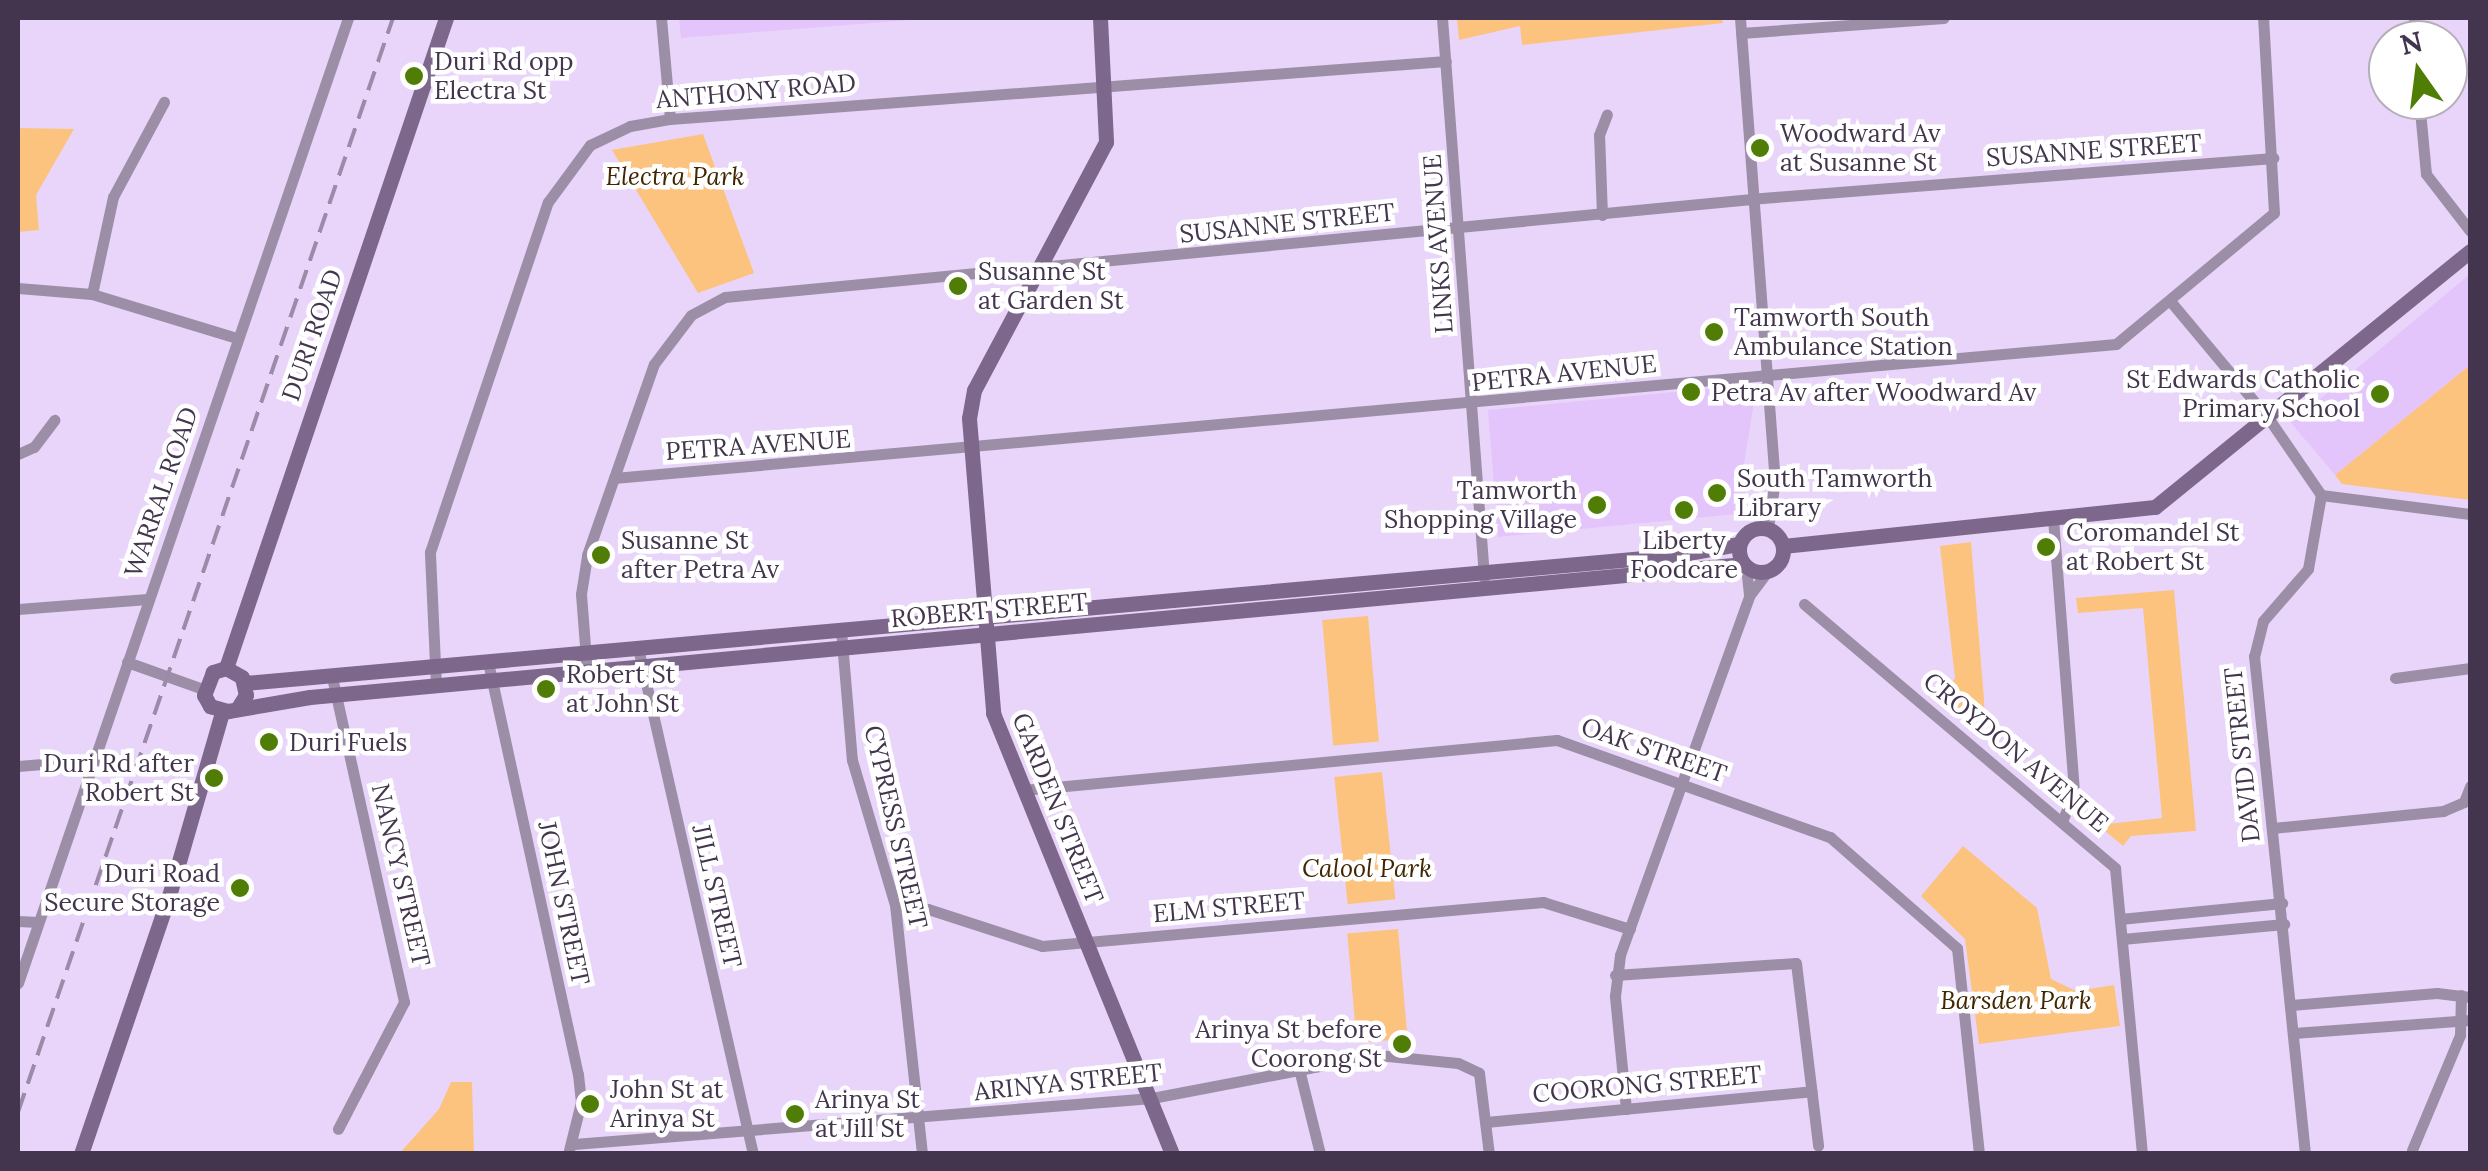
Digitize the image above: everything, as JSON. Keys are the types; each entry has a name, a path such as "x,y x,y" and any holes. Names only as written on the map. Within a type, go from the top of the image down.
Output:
{"street":[{"name":"WARRAL ROAD","path":"18,982 348,18"},
{"name":"DURI ROAD","path":"226,668 446,18"},
{"path":"661,18 670,119"},
{"name":"GARDEN STREET","path":"1100,18 1106,142 971,397 972,451 993,713 1172,1154"},
{"name":"LINKS AVENUE","path":"1442,18 1484,579"},
{"path":"1740,18 1775,479 1768,529"},
{"path":"1741,33 1943,18"},
{"name":"PETRA AVENUE","path":"614,478 972,451 1472,406 1766,374 2111,346 2270,220 2277,204 2263,18"},
{"name":"ANTHONY ROAD","path":"436,686 432,666 430,552 548,202 590,145 626,128 670,119 1446,60"},
{"path":"92,294 112,197 164,102"},
{"path":"1602,214 1599,136 1608,114"},
{"path":"2422,120 2426,174 2470,231"},
{"name":"SUSANNE STREET","path":"587,672 581,594 587,555 662,347 705,306 762,291 1038,269 1754,199 2273,158"},
{"path":"1783,546 2164,503 2470,250"},
{"path":"18,288 92,294 237,338"},
{"path":"2171,302 2269,419 2321,495 2470,514"},
{"path":"18,454 42,439 54,420"},
{"name":"DAVID STREET","path":"2305,1154 2254,656 2264,621 2308,569 2321,495"},
{"path":"2052,518 2074,793 2063,819"},
{"path":"1749,596 1740,544 1754,529 1768,529 1783,546"},
{"name":"ROBERT STREET","path":"239,706 986,636 1484,579 1740,544"},
{"path":"1626,1109 1614,975 1749,596 1778,564 1783,546"},
{"path":"1745,565 1768,571"},
{"name":"ROBERT STREET","path":"245,683 984,617 1484,579 1745,565"},
{"path":"18,608 148,599"},
{"name":"CROYDON AVENUE","path":"1804,604 2063,819 2114,868 2142,1154"},
{"name":"CYPRESS STREET","path":"841,630 852,760 895,905 922,1154"},
{"name":"JILL STREET","path":"638,648 754,1154"},
{"path":"127,662 203,689"},
{"name":"JOHN STREET","path":"488,662 578,1074 571,1149"},
{"path":"226,668 245,683 239,706 222,712 210,706 203,689 208,676 226,668"},
{"path":"2395,678 2470,668"},
{"name":"NANCY STREET","path":"332,677 404,1002 338,1129"},
{"path":"81,1154 169,896 222,712"},
{"name":"OAK STREET","path":"1024,790 1557,740 1830,837 1950,937 1961,960 1979,1154"},
{"path":"18,766 91,760"},
{"path":"2272,828 2444,811 2464,802 2470,786"},
{"name":"ELM STREET","path":"895,905 928,908 1042,946 1543,902 1630,929"},
{"path":"2120,919 2282,902"},
{"path":"18,921 38,922"},
{"path":"2122,939 2284,924"},
{"path":"1614,975 1796,964 1818,1146"},
{"path":"2291,1005 2466,996 2466,1019 2412,1150"},
{"path":"2294,1033 2466,1019"},
{"name":"ARINYA STREET","path":"571,1149 747,1130 1152,1098 1378,1055 1458,1063 1482,1080 1489,1154"},
{"path":"1299,1069 1320,1154"},
{"name":"COORONG STREET","path":"1486,1122 1812,1091"}],"shaded area":[{"path":"679,18 936,18 681,38"},
{"name":"St Edwards Catholic Primary School","path":"2470,274 2470,365 2335,475 2291,423"},
{"name":"Tamworth Shopping Village","path":"1757,384 1743,470 1747,513 1498,537 1488,410"}],"green space":[{"path":"1457,18 1722,18 1723,23 1522,45 1520,26 1459,40"},
{"path":"18,128 74,129 36,195 39,230 18,232"},
{"name":"Electra Park","path":"703,134 754,273 698,293 612,150"},
{"path":"2470,365 2470,500 2342,484 2335,475"},
{"path":"1971,542 1985,738 1940,700 1955,678 1940,546"},
{"path":"2174,590 2196,831 2131,836 2123,846 2098,825 2162,818 2143,608 2078,613 2076,598"},
{"path":"1368,616 1379,742 1333,746 1322,620"},
{"name":"Calool Park","path":"1382,772 1395,899 1348,904 1334,777"},
{"name":"Barsden Park","path":"1963,846 2037,908 2051,979 2076,991 2114,985 2120,1026 1979,1044 1965,939 1921,896"},
{"name":"Calool Park","path":"1398,929 1408,1039 1357,1043 1347,933"},
{"path":"451,1082 472,1082 474,1153 400,1153 439,1109"}],"railway":[{"path":"18,1112 393,18"}],"place":[{"name":"Duri Rd opp Electra St","path":"414,76"},
{"name":"Woodward Av at Susanne St","path":"1760,148"},
{"name":"Susanne St at Garden St","path":"958,286"},
{"name":"Tamworth South Ambulance Station","path":"1714,332"},
{"name":"Petra Av after Woodward Av","path":"1691,392"},
{"name":"St Edwards Catholic Primary School","path":"2380,394"},
{"name":"South Tamworth Library","path":"1717,493"},
{"name":"Tamworth Shopping Village","path":"1597,505"},
{"name":"Liberty Foodcare","path":"1684,510"},
{"name":"Coromandel St at Robert St","path":"2046,547"},
{"name":"Susanne St after Petra Av","path":"601,555"},
{"name":"Robert St at John St","path":"546,689"},
{"name":"Duri Fuels","path":"269,742"},
{"name":"Duri Rd after Robert St","path":"214,778"},
{"name":"Duri Road Secure Storage","path":"240,888"},
{"name":"Arinya St before Coorong St","path":"1402,1044"},
{"name":"John St at Arinya St","path":"590,1104"},
{"name":"Arinya St at Jill St","path":"795,1114"}]}
